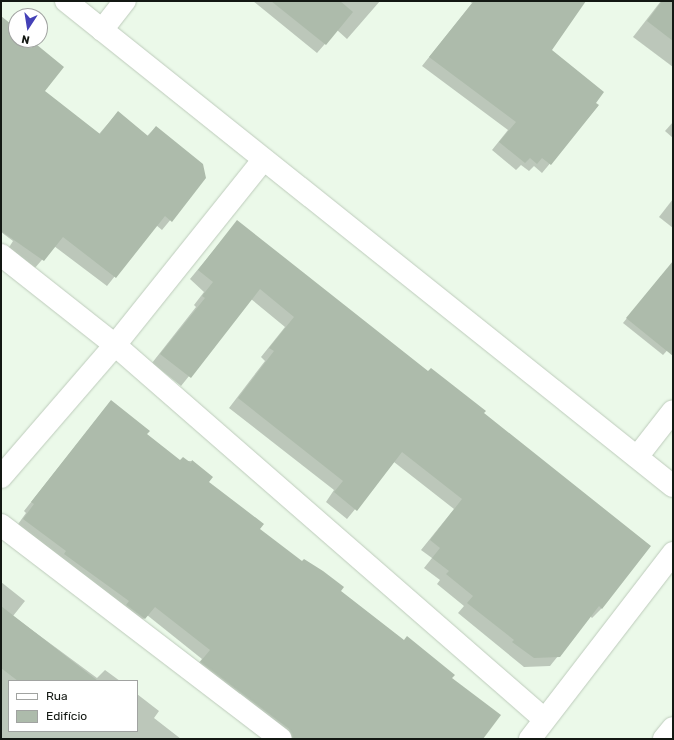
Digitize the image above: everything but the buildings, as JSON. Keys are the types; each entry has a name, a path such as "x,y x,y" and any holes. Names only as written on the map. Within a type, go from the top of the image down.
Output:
{"street":[{"path":"66,1 673,486"},
{"path":"102,30 125,1"},
{"path":"1,477 115,345 264,160"},
{"path":"1,255 115,345 544,719"},
{"path":"637,457 673,411"},
{"path":"1,525 281,739"},
{"path":"530,739 673,553"},
{"path":"664,739 673,728"}]}
